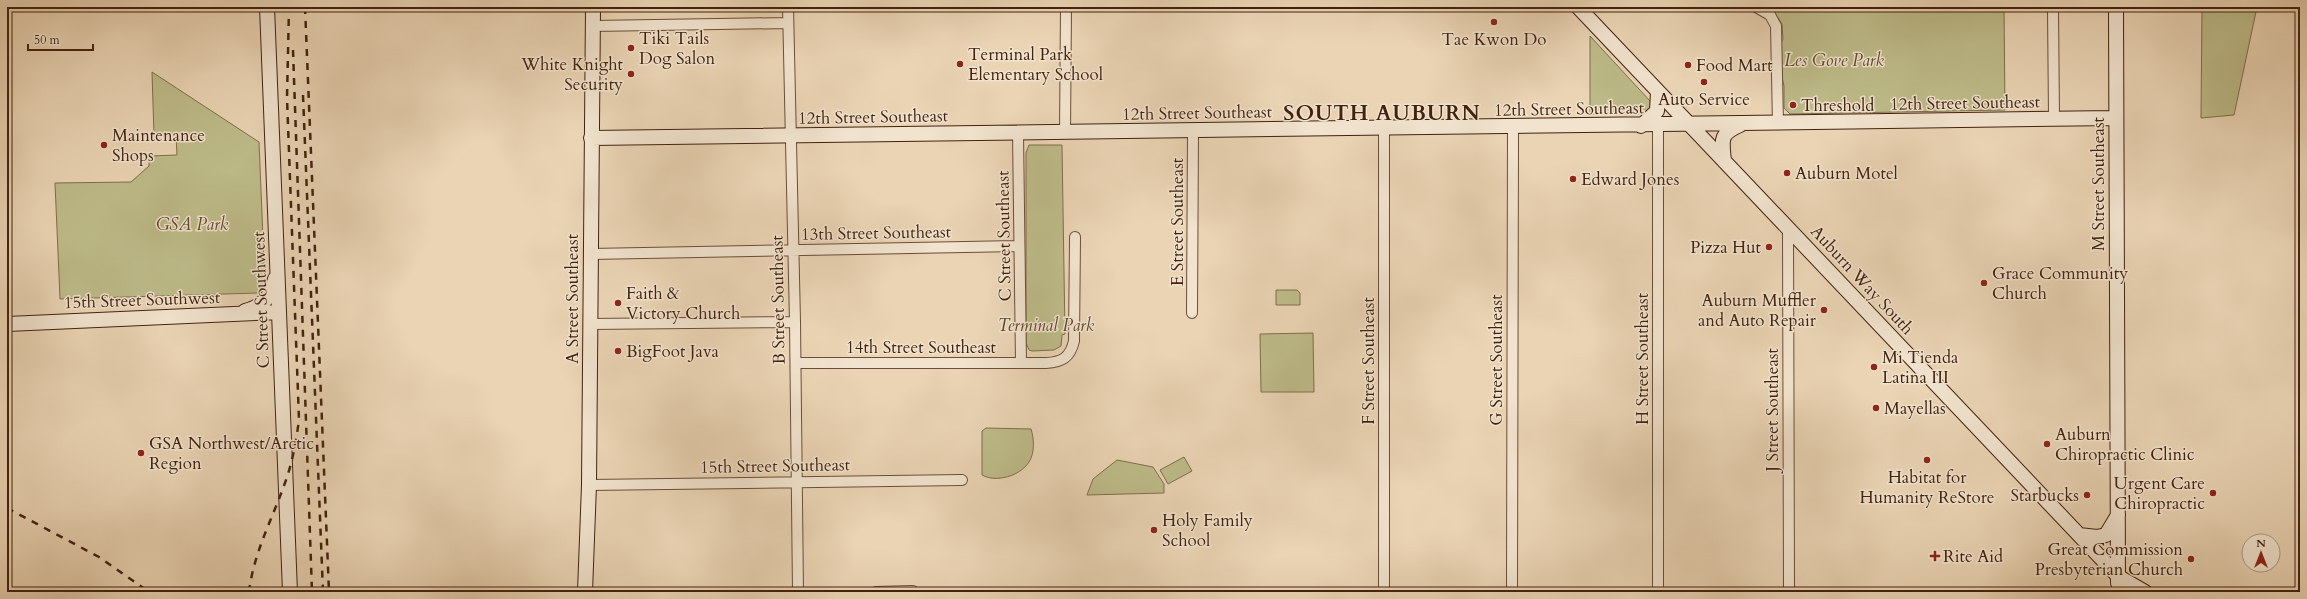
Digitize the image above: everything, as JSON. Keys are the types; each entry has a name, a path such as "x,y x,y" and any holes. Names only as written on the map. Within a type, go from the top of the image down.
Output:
{"main road":[{"name":"C Street Southwest","path":"267,7 290,592"},
{"name":"A Street Southeast","path":"585,592 589,485 593,7"},
{"name":"Auburn Way South","path":"1578,7 2119,577 2128,592"},
{"name":"M Street Southeast","path":"2116,7 2119,515 2118,592"},
{"path":"1641,126 1657,111 1658,92"},
{"name":"12th Street Southeast","path":"591,138 1513,128 2116,118"},
{"path":"1724,161 1723,136 1731,129 1742,124"},
{"path":"233,314 251,309 264,302 272,289 278,266"},
{"name":"15th Street Southwest","path":"7,324 280,312"},
{"path":"2078,535 2097,537 2106,535 2119,515"},
{"name":"Auburn Way South","path":"2119,577 2145,592"},
{"name":"M Street Southeast","path":"2119,577 2121,592"}],"street":[{"name":"B Street Southeast","path":"788,7 796,363 798,592"},
{"path":"1065,133 1066,7"},
{"path":"1756,7 1770,16 1776,26 1778,124"},
{"path":"2053,7 2054,119"},
{"path":"592,26 788,23"},
{"name":"H Street Southeast","path":"1658,125 1658,592"},
{"name":"G Street Southeast","path":"1512,592 1513,128"},
{"name":"F Street Southeast","path":"1384,129 1384,592"},
{"name":"E Street Southeast","path":"1192,313 1193,131"},
{"name":"C Street Southeast","path":"1018,133 1021,363"},
{"name":"J Street Southeast","path":"1788,228 1789,592"},
{"name":"14th Street Southeast","path":"796,363 1046,363 1065,359 1072,347 1075,320 1076,237"},
{"name":"13th Street Southeast","path":"590,254 1019,246"},
{"path":"590,324 795,322"},
{"name":"15th Street Southeast","path":"589,485 962,480"},
{"path":"876,592 913,591"}],"green space":[{"name":"Les Gove Park","path":"1767,7 2004,7 2005,110 1790,114 1784,108 1784,86 1780,68 1779,48 1783,39 1782,24 1775,13"},
{"path":"2202,7 2257,7 2234,115 2201,118"},
{"path":"1590,36 1651,102 1651,109 1646,113 1590,114"},
{"name":"GSA Park","path":"152,72 259,142 265,286 258,293 60,299 55,183 131,182 149,166 149,156 177,155 176,136 154,136"},
{"name":"Terminal Park","path":"1029,145 1062,145 1065,334 1062,335 1061,346 1054,350 1032,351 1029,350 1026,343 1026,153"},
{"path":"1276,290 1297,290 1300,293 1300,305 1276,305"},
{"path":"1313,333 1314,392 1261,392 1260,334"},
{"path":"986,428 1031,429 1033,437 1033,450 1031,458 1025,467 1007,477 994,478 982,475 982,431"},
{"path":"1184,457 1192,471 1168,484 1160,470"},
{"path":"1117,460 1153,467 1164,484 1164,493 1087,495 1093,479"}],"railway":[{"path":"249,592 251,577 259,549 288,473 294,450 299,420 287,98 289,7"},
{"path":"305,7 329,592"},
{"path":"293,50 312,592"},
{"path":"303,95 323,592"},
{"path":"7,508 99,557 149,592"}],"place":[{"name":"Tae Kwon Do","path":"1494,22"},
{"name":"Tiki Tails Dog Salon","path":"631,48"},
{"name":"Terminal Park Elementary School","path":"960,64"},
{"name":"Food Mart","path":"1688,65"},
{"name":"White Knight Security","path":"631,74"},
{"name":"Auto Service","path":"1704,82"},
{"name":"Threshold","path":"1793,105"},
{"name":"Maintenance Shops","path":"104,145"},
{"name":"Auburn Motel","path":"1787,173"},
{"name":"Edward Jones","path":"1573,179"},
{"name":"Pizza Hut","path":"1769,247"},
{"name":"Grace Community Church","path":"1984,283"},
{"name":"Faith & Victory Church","path":"618,303"},
{"name":"Auburn Muffler and Auto Repair","path":"1824,310"},
{"name":"BigFoot Java","path":"618,351"},
{"name":"Mi Tienda Latina III","path":"1874,367"},
{"name":"Mayellas","path":"1876,408"},
{"name":"Auburn Chiropractic Clinic","path":"2047,444"},
{"name":"GSA Northwest/Arctic Region","path":"141,453"},
{"name":"Habitat for Humanity ReStore","path":"1927,460"},
{"name":"Urgent Care Chiropractic","path":"2213,493"},
{"name":"Starbucks","path":"2087,495"},
{"name":"Holy Family School","path":"1154,530"},
{"name":"Rite Aid","path":"1935,556"},
{"name":"Great Commission Presbyterian Church","path":"2191,559"}],"district":[{"name":"SOUTH AUBURN","path":"1382,113"}]}
